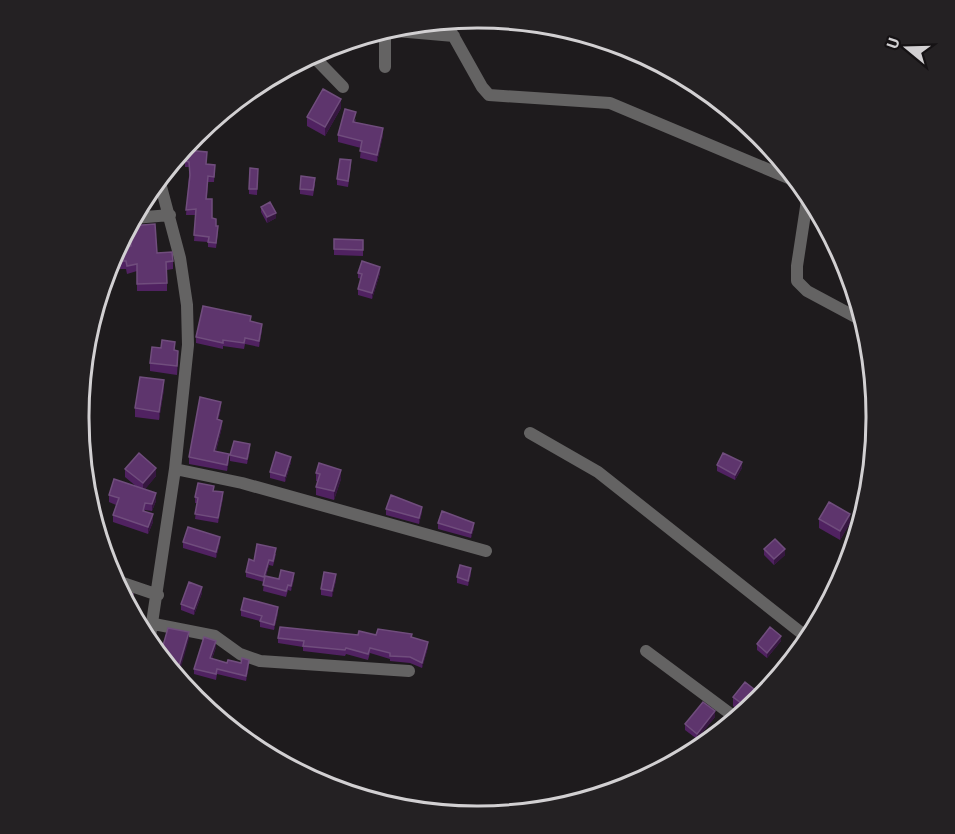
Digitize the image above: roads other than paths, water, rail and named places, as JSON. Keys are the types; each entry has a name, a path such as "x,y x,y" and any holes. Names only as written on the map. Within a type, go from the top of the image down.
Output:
{"street":[{"path":"450,29 482,87 489,94 610,103 782,175"},
{"path":"420,33 454,36"},
{"path":"385,40 385,67"},
{"path":"319,63 343,87"},
{"path":"152,630 175,469 188,345 186,305 170,215 162,190"},
{"path":"806,209 797,266 797,281 807,291 853,316"},
{"path":"144,217 170,215"},
{"path":"530,433 598,472 801,633"},
{"path":"175,469 242,483 486,551"},
{"path":"127,584 158,595"},
{"path":"154,624 215,636 240,654 260,661 409,671"},
{"path":"646,651 729,713"}]}
